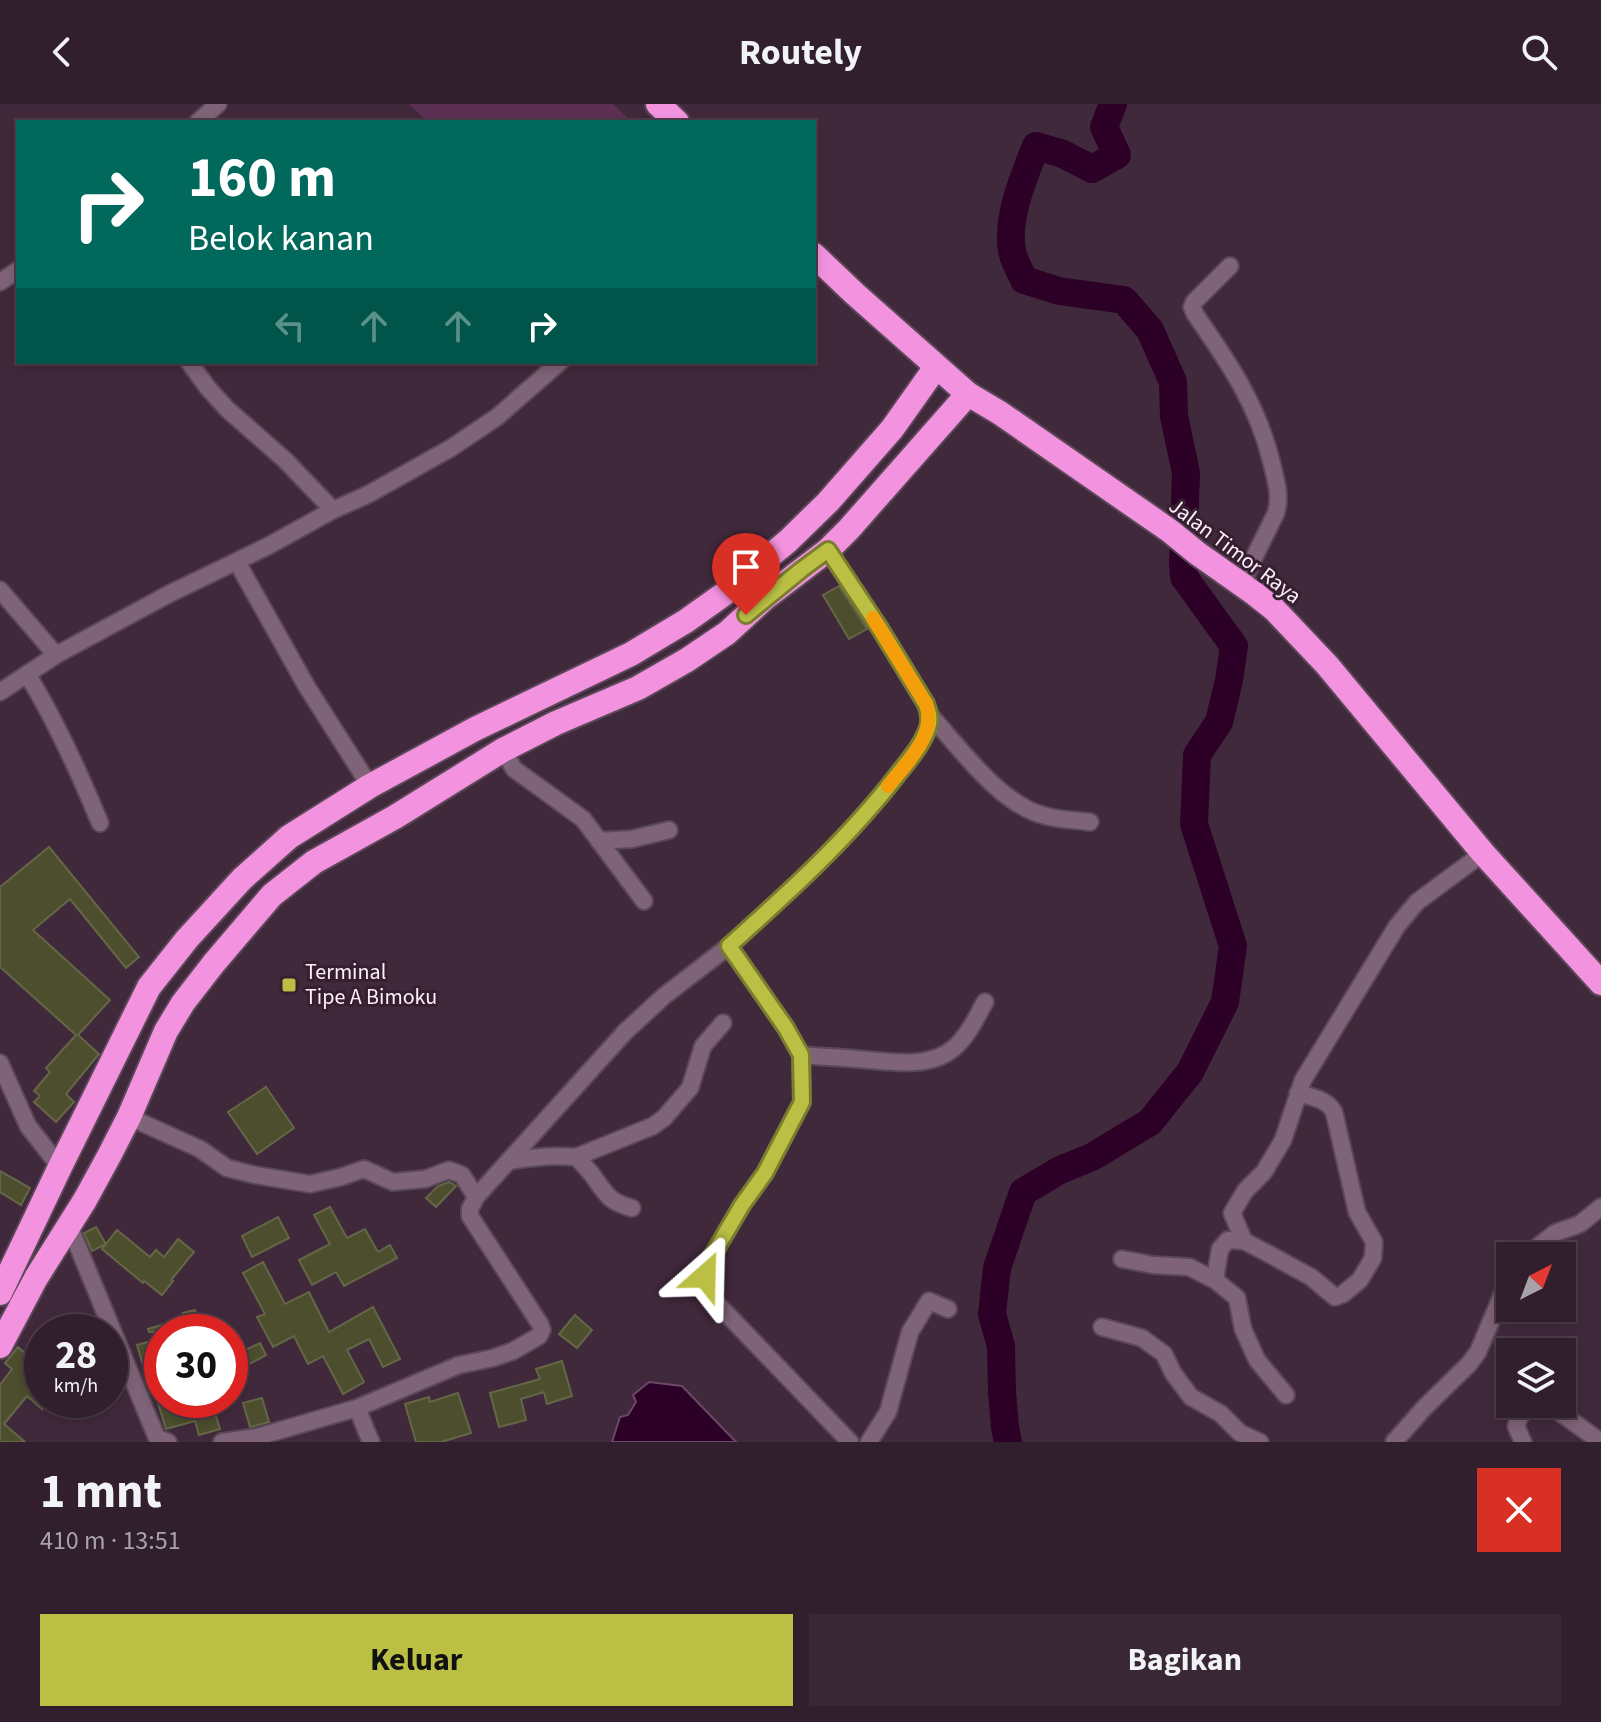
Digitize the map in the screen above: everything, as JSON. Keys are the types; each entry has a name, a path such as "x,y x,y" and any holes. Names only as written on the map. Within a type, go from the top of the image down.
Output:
{"highway":[{"path":"658,104 675,120"},
{"name":"Jalan Timor Raya","path":"816,257 968,394 1170,531 1274,609 1327,665 1483,853 1601,983"},
{"path":"0,1293 149,987 226,894 289,837 370,786 475,729 631,654 699,612 745,578 828,502 871,455 936,367"},
{"path":"0,1346 36,1278 85,1200 129,1117 166,1031 214,963 272,895 314,862 395,817 503,750 646,683 727,633 765,598 828,550 968,394"},
{"path":"631,654 646,683"},
{"path":"187,939 214,963"},
{"path":"56,1174 68,1188 85,1200"}],"street":[{"path":"200,120 218,104"},
{"path":"1230,266 1192,307 1232,367 1260,421 1280,501 1241,584"},
{"path":"190,364 227,409 285,460 333,510"},
{"path":"0,692 56,655 169,594 367,495 451,448 497,417 558,364"},
{"path":"828,550 879,627 930,715 985,777 1016,803 1044,816 1090,822"},
{"path":"237,562 307,687 370,786"},
{"path":"0,590 56,655"},
{"path":"27,674 60,732 100,823"},
{"path":"222,1442 257,1437 357,1408 459,1365 513,1351 539,1336 542,1330 540,1324 470,1216 476,1197 635,1022 729,946 828,854 874,805 919,746 930,715"},
{"path":"503,750 514,769 583,819 644,901"},
{"path":"599,841 632,839 669,830"},
{"path":"1244,1241 1232,1213 1245,1191 1264,1172 1283,1140 1303,1080 1397,926 1417,902 1483,853"},
{"path":"729,946 801,1055 802,1102 765,1173 742,1205 707,1266 705,1291 850,1442"},
{"path":"801,1055 903,1062 939,1056 965,1036 985,1002"},
{"path":"510,1161 546,1156 576,1157 653,1126 690,1088 703,1046 723,1023"},
{"path":"0,1063 28,1126 56,1174"},
{"path":"1215,1280 1220,1249 1228,1240 1244,1241 1311,1277 1335,1297 1360,1280 1373,1258 1374,1242 1357,1212 1334,1112 1330,1105 1320,1099 1298,1093"},
{"path":"129,1117 200,1149 227,1168 255,1175 310,1184 364,1169 393,1182 425,1179 449,1170 462,1175 476,1197"},
{"path":"576,1157 592,1173 607,1197 632,1208"},
{"path":"1544,1242 1555,1233 1580,1224 1601,1207"},
{"path":"69,1225 157,1438 168,1442"},
{"path":"1122,1259 1189,1267 1215,1280 1237,1298 1243,1329 1257,1360 1286,1395"},
{"path":"869,1442 888,1412 910,1332 929,1301 948,1309"},
{"path":"1394,1442 1469,1364 1478,1352 1496,1309"},
{"path":"1102,1327 1142,1338 1164,1354 1173,1373 1191,1397 1221,1414 1240,1433 1260,1442"},
{"path":"357,1408 371,1442"},
{"path":"1519,1418 1516,1426 1523,1442"},
{"path":"1568,1418 1601,1442"}],"shaded area":[{"path":"409,104 613,104 630,120 426,120"},
{"path":"649,1382 682,1386 736,1442 612,1442 620,1417 628,1415 636,1402 633,1395"}],"building":[{"path":"839,586 867,629 849,639 823,595"},
{"path":"49,847 139,957 126,968 70,899 33,930 110,1000 78,1035 99,1054 66,1094 74,1102 56,1122 34,1102 40,1096 34,1091 50,1072 46,1068 76,1035 0,967 0,887"},
{"path":"266,1087 294,1128 257,1154 228,1112"},
{"path":"0,1171 30,1188 21,1205 0,1192"},
{"path":"449,1182 456,1186 436,1207 426,1198 438,1186"},
{"path":"330,1207 347,1238 365,1229 378,1252 390,1245 397,1258 344,1286 336,1272 312,1285 299,1260 330,1244 314,1215"},
{"path":"278,1217 289,1238 252,1257 242,1236"},
{"path":"96,1227 106,1244 92,1251 84,1233"},
{"path":"117,1230 150,1257 156,1250 164,1257 178,1239 194,1252 162,1295 102,1249"},
{"path":"263,1262 285,1304 309,1292 329,1332 373,1307 400,1359 383,1367 369,1339 347,1350 364,1382 343,1394 323,1356 308,1364 294,1336 273,1347 257,1317 265,1314 243,1273"},
{"path":"575,1315 592,1330 577,1348 559,1334"},
{"path":"144,1343 144,1369 137,1345"},
{"path":"260,1343 266,1355 248,1365 248,1349"},
{"path":"18,1347 24,1352 24,1400 4,1424 25,1442 0,1442 0,1385 12,1369 5,1363"},
{"path":"562,1361 572,1396 547,1404 544,1392 521,1399 526,1420 499,1427 490,1393 540,1379 536,1369"},
{"path":"458,1393 471,1433 441,1442 416,1442 405,1404 429,1397 430,1402"},
{"path":"262,1398 269,1422 250,1427 248,1402"},
{"path":"163,1418 217,1418 220,1429 199,1435 195,1421 166,1429"}],"waterway":[{"path":"1008,1442 1001,1346 992,1314 997,1268 1023,1192 1060,1170 1092,1157 1150,1122 1190,1072 1225,1002 1233,946 1194,824 1197,755 1219,722 1234,646 1184,577 1186,473 1174,416 1173,382 1150,330 1124,300 1059,291 1024,280 1012,251 1014,211 1036,146 1063,154 1092,169 1117,155 1104,127 1113,104"}],"slow traffic":[{"path":"873,618 930,715 919,746 888,786"}],"place":[{"name":"Terminal Tipe A Bimoku","path":"289,985"}],"route":[{"path":"705,1276 715,1251 765,1173 802,1102 801,1055 729,946 828,854 874,805 919,746 930,715 879,627 828,550 746,615"}]}
